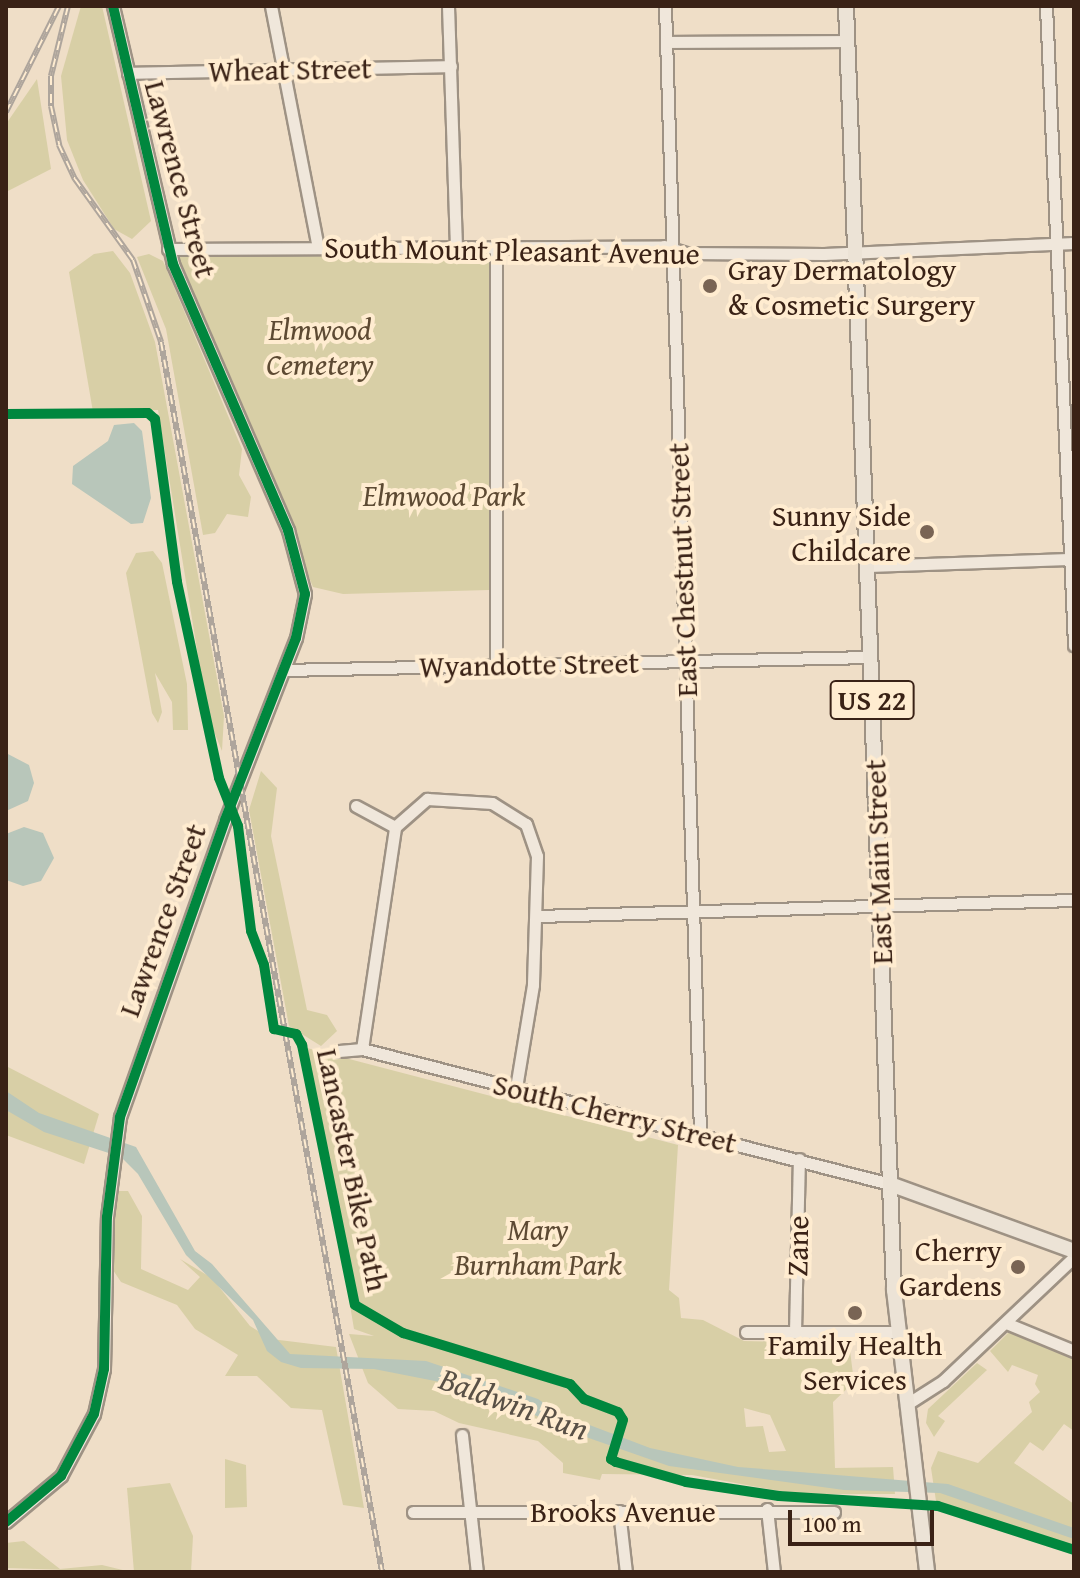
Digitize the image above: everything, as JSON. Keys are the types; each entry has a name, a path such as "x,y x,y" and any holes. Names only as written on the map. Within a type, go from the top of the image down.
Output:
{"main road":[{"name":"East Main Street","path":"846,6 897,1332 927,1572"},
{"path":"890,1184 1074,1254"}],"street":[{"name":"Lawrence Street","path":"6,1522 61,1476 94,1414 105,1356 111,1169 117,1130 146,1034 302,615 302,571 168,249 113,6"},
{"path":"271,6 318,247"},
{"path":"448,6 456,248"},
{"name":"East Chestnut Street","path":"665,6 700,1135"},
{"path":"1046,6 1074,645"},
{"path":"666,42 847,41"},
{"name":"Wheat Street","path":"128,73 451,66"},
{"name":"South Mount Pleasant Avenue","path":"168,249 664,246 674,251 855,253 1074,243"},
{"path":"496,247 496,665"},
{"path":"867,566 1070,559"},
{"name":"Wyandotte Street","path":"284,670 870,657"},
{"path":"362,1049 395,827 411,808 435,797 508,809 526,824 536,845 538,916 516,1088"},
{"path":"356,806 395,827"},
{"path":"538,916 1074,900"},
{"name":"South Cherry Street","path":"339,1051 362,1049 890,1184"},
{"name":"Zane","path":"795,1332 799,1159"},
{"path":"907,1404 921,1400 1006,1323 1074,1254"},
{"path":"1006,1323 1074,1351"},
{"path":"746,1332 897,1332"},
{"path":"462,1435 477,1572"},
{"path":"767,1509 774,1572"},
{"name":"Brooks Avenue","path":"413,1512 767,1509 834,1512"},
{"path":"619,1511 626,1572"}],"green space":[{"path":"81,6 102,6 151,221 132,239 114,229 83,180 67,140 61,76"},
{"path":"37,79 51,169 6,192 6,124"},
{"path":"113,251 130,273 155,342 224,716 222,751 208,717 158,410 93,412 69,272 94,254"},
{"name":"Elmwood Cemetery","path":"374,252 489,258 489,590 343,594 313,587 179,260 181,254"},
{"path":"149,254 163,261 242,449 239,475 251,497 248,517 227,514 215,533 203,535 166,329 137,257"},
{"path":"153,551 162,563 187,684 188,730 173,730 172,702 155,673 162,712 158,723 152,713 126,573 136,553"},
{"path":"261,771 277,788 271,836 307,1010 327,1015 337,1031 321,1046 289,1026 249,810"},
{"name":"Mary Burnham Park","path":"307,1048 678,1145 669,1290 679,1298 681,1318 703,1320 744,1341 849,1343 854,1382 833,1402 835,1468 893,1467 895,1494 796,1494 692,1475 602,1474 600,1480 563,1473 563,1463 538,1441 459,1423 434,1411 398,1409 368,1383 349,1334 374,1336 354,1329","holes":["744,1408 770,1415 786,1451 769,1452 763,1426 746,1427"]},
{"path":"6,1066 99,1114 84,1164 6,1135"},
{"path":"116,1191 128,1191 142,1216 141,1269 188,1290 200,1277 180,1259 212,1278 250,1326 271,1339 336,1347 364,1508 343,1505 322,1410 291,1408 257,1376 225,1376 238,1355 195,1329 177,1305 121,1282 113,1270"},
{"path":"1011,1330 1074,1353 1074,1431 1064,1424 1043,1451 1030,1442 1014,1463 1074,1504 1074,1547 936,1501 931,1468 938,1451 978,1463 1032,1412 1029,1402 1040,1392 1035,1384 1038,1375 1012,1365 1008,1372 990,1351"},
{"path":"977,1363 987,1370 938,1416 945,1421 934,1437 926,1423 928,1409"},
{"path":"225,1459 246,1465 247,1507 225,1508"},
{"path":"170,1483 193,1536 191,1572 134,1572 127,1488"},
{"path":"24,1541 60,1569 102,1565 131,1572 6,1568 6,1543"}],"water":[{"path":"134,423 142,431 151,498 143,523 131,524 72,484 73,466 108,441 114,425"},
{"path":"6,753 29,765 34,783 28,801 6,811"},
{"path":"24,827 43,833 54,858 41,881 23,886 6,880 6,834"},
{"name":"Baldwin Run","path":"6,1091 39,1113 136,1147 195,1251 212,1264 290,1354 426,1361 538,1399 558,1413 650,1448 738,1467 948,1484 1074,1528 1074,1539 940,1493 844,1490 669,1466 563,1429 486,1391 374,1369 301,1368 281,1362 267,1351 253,1320 186,1255 138,1174 121,1157 44,1132 6,1110"}],"railway":[{"path":"6,112 59,6"},
{"path":"68,6 51,76 51,106 59,145 75,179 133,260 161,342 382,1572"}],"cycle path":[{"path":"6,1522 61,1476 94,1414 104,1369 107,1217 120,1117 225,820 296,638 305,594 288,530 173,264 113,6"},
{"name":"Lancaster Bike Path","path":"6,414 148,413 155,419 177,582 219,778 238,826 251,931 264,965 274,1029 296,1034 302,1045 355,1305 403,1333 570,1384 584,1399 618,1412 623,1420 611,1459 616,1462 686,1482 779,1496 938,1506 1074,1550"}],"place":[{"name":"Gray Dermatology & Cosmetic Surgery","path":"710,286"},
{"name":"Sunny Side Childcare","path":"927,532"},
{"name":"Cherry Gardens","path":"1018,1267"},
{"name":"Family Health Services","path":"855,1313"}],"park label":[{"name":"Elmwood Park","path":"444,495"}]}
